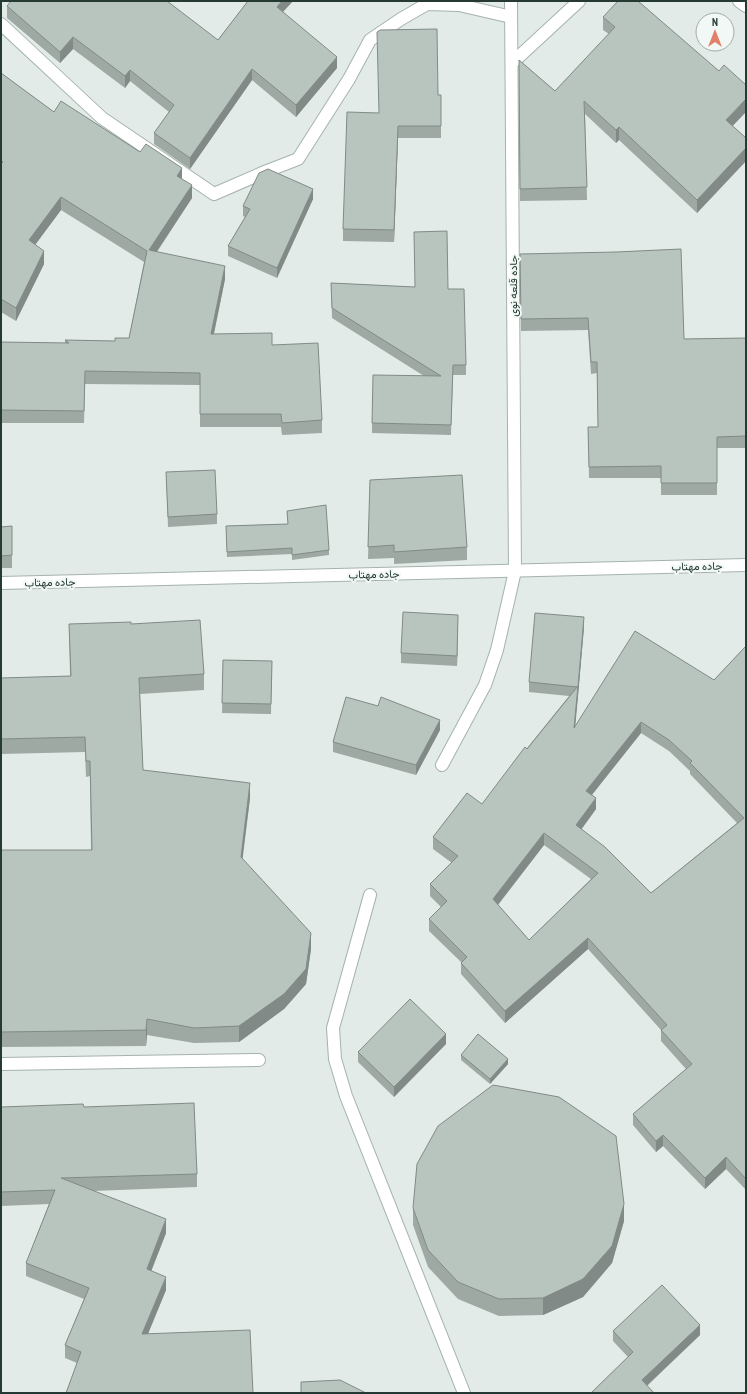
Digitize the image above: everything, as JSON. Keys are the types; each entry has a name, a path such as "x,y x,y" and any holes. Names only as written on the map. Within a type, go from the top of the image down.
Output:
{"street":[{"name":"جاده قلعه نوی","path":"442,765 485,685 497,650 516,571 511,1"},
{"path":"512,63 579,1"},
{"path":"739,1 746,6"},
{"path":"1,24 102,118 214,194 298,159 349,79 370,40 427,4 459,5 511,17"},
{"name":"جاده مهتاب","path":"1,583 746,565"},
{"path":"370,895 333,1028 335,1059 346,1096 464,1393"},
{"path":"1,1064 259,1060"}],"building":[{"path":"11,1 167,1 218,40 248,1 282,1 277,7 337,57 296,105 252,69 190,158 154,133 174,105 130,70 125,76 73,37 60,52 7,6"},
{"path":"618,1 638,1 695,50 695,52 697,52 719,71 724,65 746,85 746,99 726,120 746,138 746,148 697,200 619,127 616,130 584,101 587,187 520,189 519,60 555,91 615,27 603,17"},
{"path":"437,29 438,95 441,95 441,126 398,126 394,230 343,229 347,112 379,113 377,32 380,30"},
{"path":"1,73 54,112 61,101 140,152 146,144 182,168 177,176 192,185 149,250 225,266 211,334 272,333 272,345 318,343 322,420 282,423 281,414 200,414 200,373 85,371 84,411 1,410 1,342 69,343 65,340 115,341 115,338 129,338 147,251 61,197 29,240 44,251 16,308 1,299 1,164 3,162 1,161"},
{"path":"268,169 313,189 277,268 228,246 250,209 243,206 259,173"},
{"path":"447,231 448,289 464,289 466,365 453,365 451,425 372,423 373,375 441,376 332,308 331,283 415,287 414,232"},
{"path":"681,249 684,339 746,338 746,436 717,437 717,483 661,483 661,466 589,467 588,427 598,427 597,362 591,362 588,318 521,319 520,254"},
{"path":"215,470 217,514 168,517 166,472"},
{"path":"462,475 467,547 394,552 394,545 368,547 370,480"},
{"path":"326,505 329,550 292,555 292,548 227,552 226,526 288,524 287,511"},
{"path":"12,526 12,555 1,556 1,527"},
{"path":"403,612 458,615 457,656 401,653"},
{"path":"535,613 584,617 578,687 529,682"},
{"path":"200,620 204,674 139,678 143,770 250,783 241,857 311,933 306,969 284,994 239,1026 194,1028 147,1019 146,1030 1,1032 1,850 92,850 90,761 86,761 85,737 1,739 1,678 71,676 69,624 131,622 131,624"},
{"path":"635,631 714,680 746,646 746,1179 726,1157 705,1178 663,1135 656,1141 633,1114 692,1064 661,1030 667,1025 588,938 505,1011 461,963 467,957 429,919 447,901 430,884 458,856 433,837 467,793 482,804 525,747 527,749 578,686 574,728","holes":["641,722 669,740 692,761 690,763 744,818 651,893 605,847 576,825 596,798 586,791","544,833 598,873 529,940 493,899"]},
{"path":"223,660 272,661 271,704 222,703"},
{"path":"346,697 378,706 381,697 440,720 416,765 333,742"},
{"path":"410,999 446,1034 394,1087 358,1052"},
{"path":"478,1034 508,1059 490,1079 461,1055"},
{"path":"493,1085 559,1097 616,1136 624,1204 612,1246 583,1279 543,1298 499,1299 458,1282 428,1250 413,1208 417,1164 438,1126"},
{"path":"194,1103 197,1174 61,1178 166,1219 147,1269 166,1277 142,1334 250,1330 253,1393 66,1393 81,1352 65,1345 89,1288 26,1263 55,1190 1,1192 1,1107 83,1104 84,1107"},
{"path":"662,1285 700,1325 642,1380 654,1393 591,1393 633,1352 613,1331"},
{"path":"340,1380 366,1393 301,1393 301,1382"}]}
